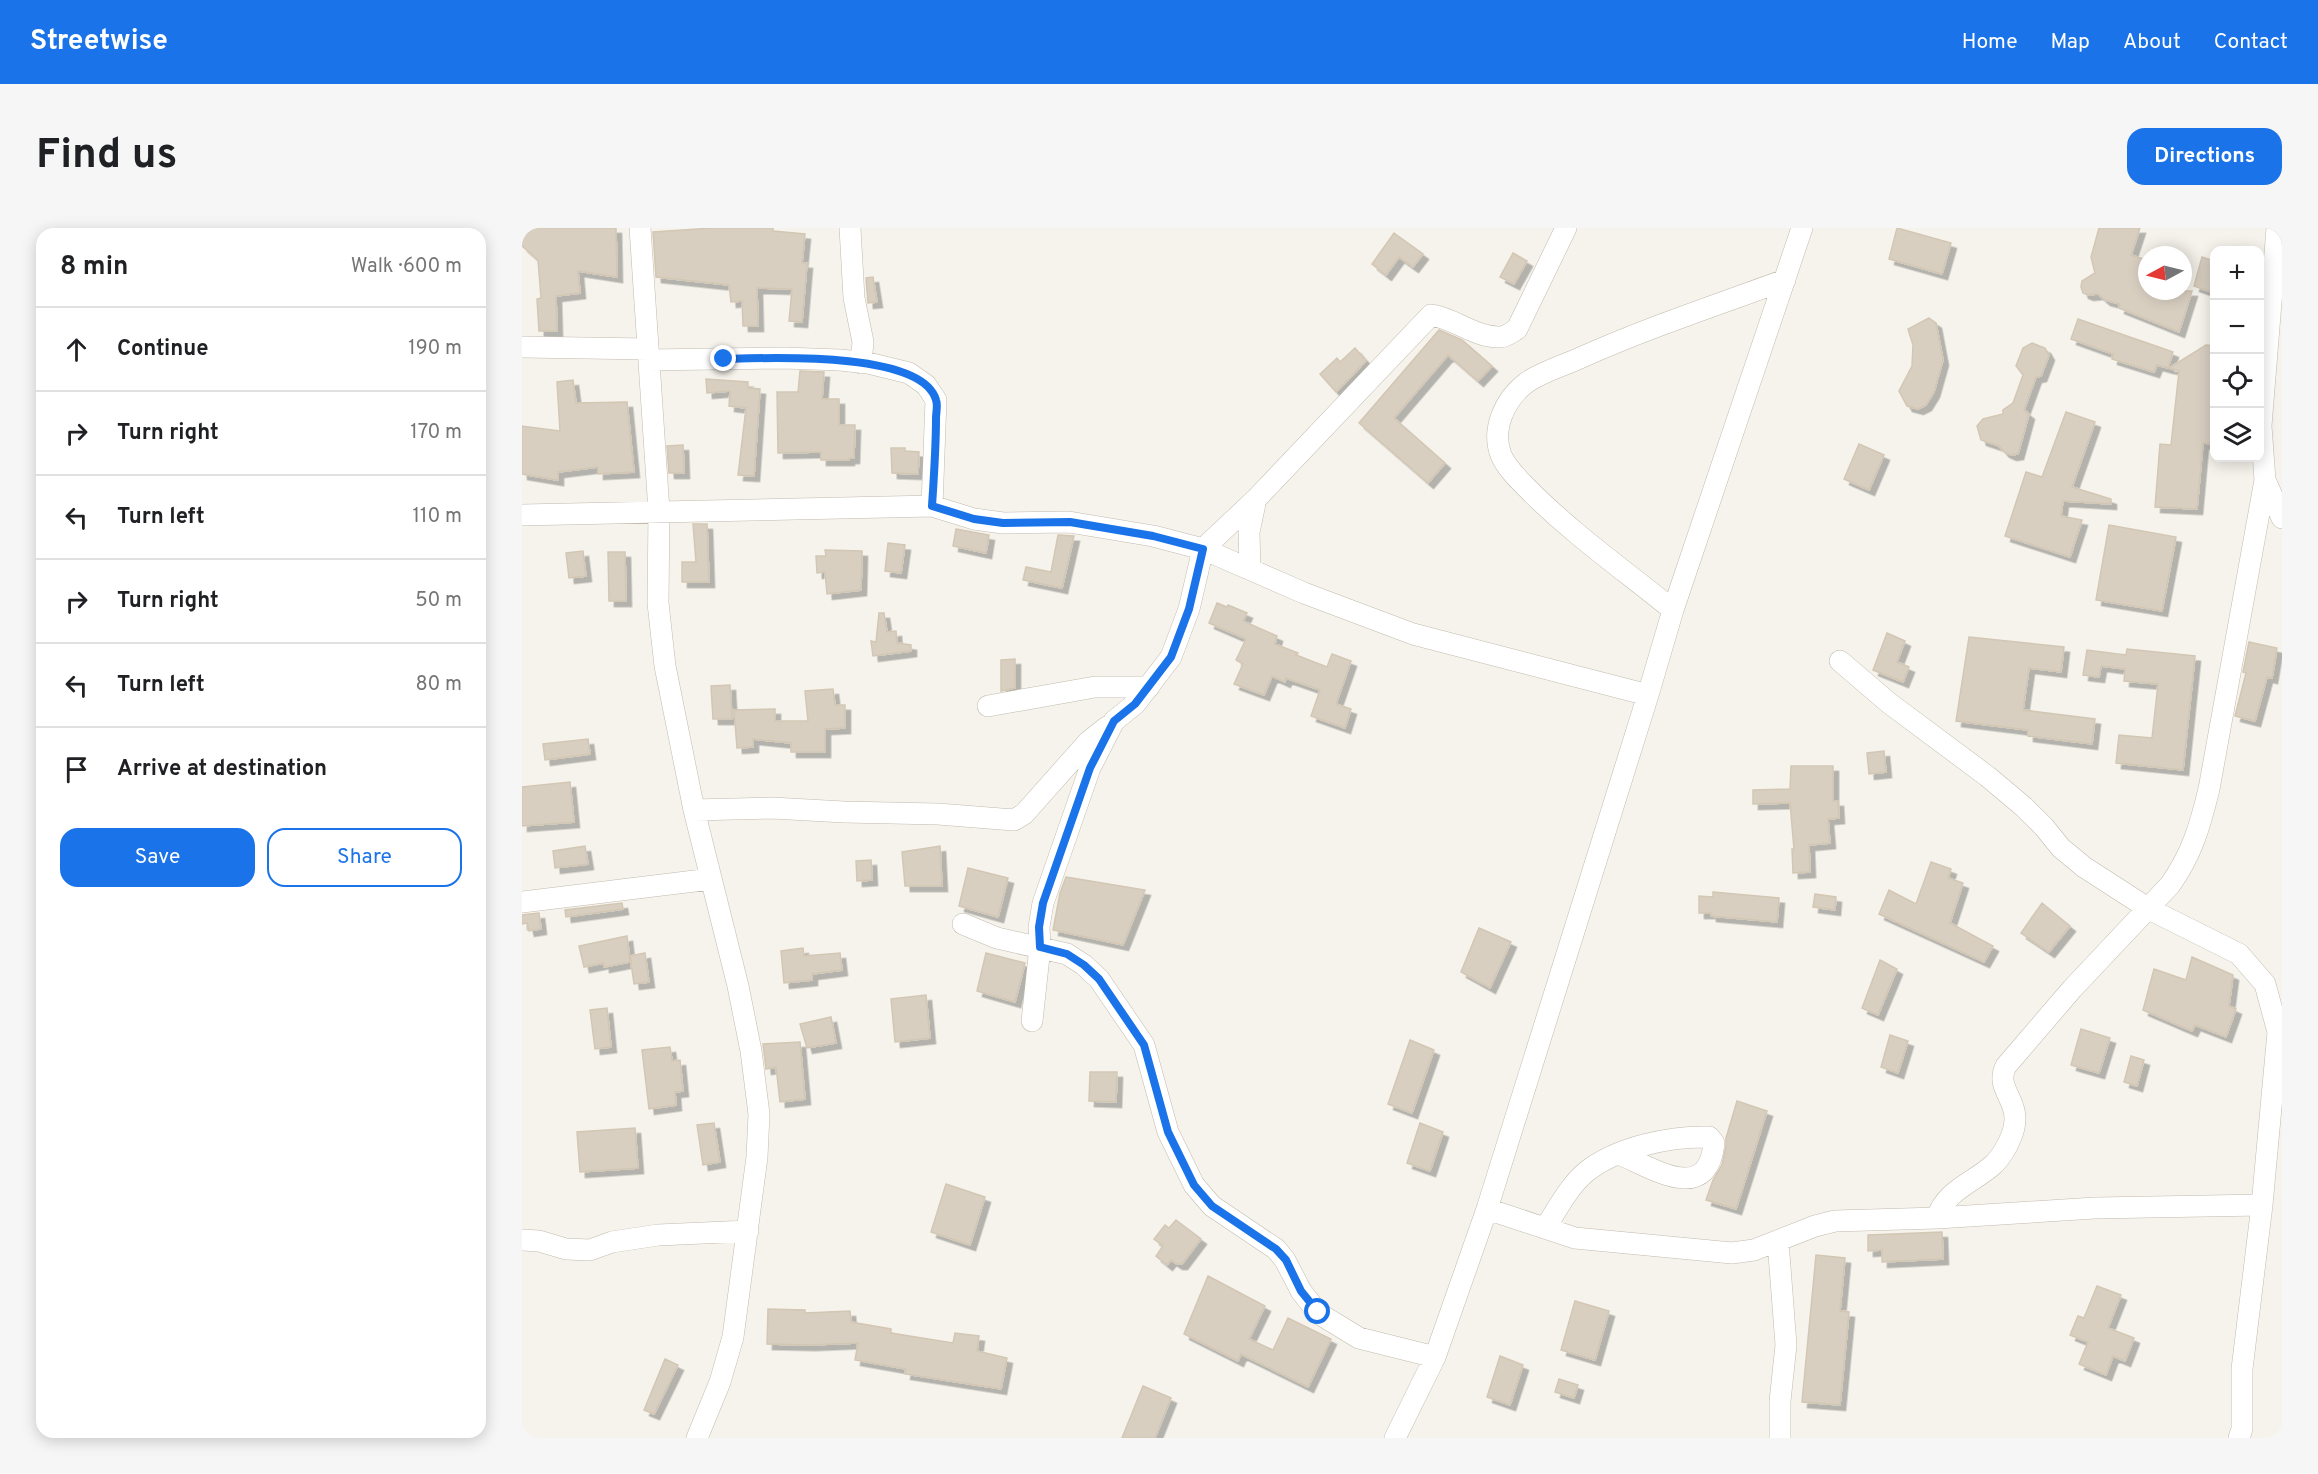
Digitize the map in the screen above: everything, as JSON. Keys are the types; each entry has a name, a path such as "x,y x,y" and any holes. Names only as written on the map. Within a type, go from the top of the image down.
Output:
{"street":[{"path":"640,228 659,511 658,603 665,666 694,810 738,986 751,1050 759,1114 758,1157 733,1337 728,1359 697,1438"},
{"path":"850,228 854,298 863,342 861,363"},
{"path":"694,810 772,808 938,814 1001,821 1014,820 1024,814 1088,742 1135,704 1171,657 1189,609 1203,549 1256,499 1431,315 1442,316 1484,335 1502,337 1517,329 1566,228"},
{"path":"1395,1438 1435,1357 1487,1209 1673,610 1802,228"},
{"path":"1937,1218 1939,1209 1946,1200 1992,1166 2003,1154 2011,1138 2016,1116 2011,1097 2004,1089 2002,1082 2006,1066 2072,989 2149,909 2183,867 2197,837 2209,789 2265,480 2261,426 2277,228"},
{"path":"1673,610 1572,529 1515,476 1501,456 1497,437 1500,421 1508,403 1526,382 1638,332 1785,280"},
{"path":"522,347 861,363 909,374 926,385 936,400 932,506"},
{"path":"2265,480 2282,518"},
{"path":"1250,568 1249,532 1256,499"},
{"path":"522,515 932,506 974,519 1003,523 1070,522 1153,536 1203,549 1304,593 1413,634 1648,695"},
{"path":"1840,662 1889,703 1987,776 2024,807 2061,848 2084,867 2149,909 2239,954 2265,984 2280,1032 2242,1369 2242,1430 2239,1438"},
{"path":"988,706 1095,687 1149,687"},
{"path":"1032,1021 1043,903 1090,768 1114,721"},
{"path":"522,902 711,879"},
{"path":"963,924 997,938 1067,954 1084,965 1099,979 1144,1045 1168,1132 1194,1185 1212,1206 1276,1249 1286,1260 1301,1291 1318,1312 1327,1319 1359,1338 1435,1357"},
{"path":"1545,1228 1584,1173 1605,1159 1619,1154"},
{"path":"1487,1209 1575,1238 1732,1253 1754,1250 1815,1226 1835,1221 1937,1218 2095,1208 2262,1205"},
{"path":"522,1240 539,1241 567,1249 590,1250 612,1242 658,1235 748,1231"},
{"path":"1778,1240 1786,1345 1780,1401 1780,1438"}],"building":[{"path":"522,228 616,228 617,277 578,271 580,293 556,296 557,331 539,331 537,299 541,298 538,260 522,246"},
{"path":"713,228 773,228 773,231 805,234 802,263 807,263 802,322 789,321 792,289 757,288 758,326 743,326 742,301 731,302 729,285 656,277 653,232"},
{"path":"1897,228 1951,243 1942,274 1889,259"},
{"path":"2099,228 2140,228 2131,255 2138,257 2138,300 2189,300 2179,332 2119,308 2120,304 2105,300 2098,294 2083,293 2082,281 2095,273 2091,257"},
{"path":"1394,233 1423,254 1413,267 1399,257 1386,275 1372,264"},
{"path":"1513,253 1527,261 1514,284 1500,277"},
{"path":"2202,257 2210,260 2210,292 2194,286"},
{"path":"873,277 877,302 868,303 866,278"},
{"path":"1929,318 1936,323 1943,360 1934,392 1926,405 1918,409 1907,406 1899,391 1912,366 1913,345 1908,329"},
{"path":"2078,319 2173,352 2168,368 2157,365 2154,372 2112,359 2113,354 2071,339"},
{"path":"1439,330 1462,340 1492,366 1478,381 1448,355 1394,418 1445,463 1428,483 1359,423"},
{"path":"2032,343 2045,348 2049,355 2041,376 2036,377 2024,410 2029,414 2018,454 2011,455 1999,446 1981,440 1977,426 1983,419 2003,414 2003,410 2013,403 2023,375 2016,366 2023,348"},
{"path":"2206,345 2210,346 2210,444 2203,443 2197,509 2155,507 2160,444 2171,445 2179,371 2169,368"},
{"path":"1355,348 1366,361 1336,392 1320,374 1337,358 1340,362"},
{"path":"800,371 824,372 822,399 839,399 839,425 855,425 854,458 821,460 821,452 778,453 777,392 798,392"},
{"path":"706,379 748,382 748,388 760,389 754,476 738,475 746,408 729,406 730,391 707,393"},
{"path":"573,380 576,403 627,402 634,472 598,474 598,467 558,472 558,480 522,474 522,426 560,431 557,382"},
{"path":"2066,412 2095,422 2072,487 2111,499 2111,504 2063,501 2061,516 2082,520 2070,557 2005,536 2026,472 2042,477"},
{"path":"1859,444 1884,455 1869,490 1844,479"},
{"path":"683,445 684,473 669,473 667,446"},
{"path":"891,448 905,448 905,451 919,452 918,474 892,473"},
{"path":"693,524 707,524 709,582 682,582 682,562 696,562"},
{"path":"2109,525 2176,537 2162,611 2096,600"},
{"path":"956,529 989,535 986,553 953,546"},
{"path":"1058,535 1074,536 1062,588 1023,580 1026,567 1051,572"},
{"path":"888,543 905,545 901,573 885,571"},
{"path":"825,550 862,551 861,590 827,594 825,572 817,573 816,556 826,556"},
{"path":"583,551 586,576 569,578 566,553"},
{"path":"608,552 625,552 626,601 609,601"},
{"path":"1217,603 1247,613 1243,621 1277,636 1275,644 1298,653 1296,655 1327,667 1332,654 1351,661 1336,704 1351,709 1345,728 1311,716 1320,690 1286,678 1285,682 1272,676 1264,695 1234,684 1243,664 1236,660 1246,639 1209,623"},
{"path":"879,613 884,613 887,632 896,631 897,643 911,645 911,651 873,656 871,641 876,642"},
{"path":"1887,633 1905,641 1897,662 1909,667 1903,682 1873,670"},
{"path":"1969,637 2064,647 2061,672 2029,668 2023,710 2095,719 2092,744 2028,736 2028,730 1956,721"},
{"path":"2249,642 2277,648 2272,678 2267,677 2255,721 2235,716 2246,673 2243,672"},
{"path":"2127,649 2195,656 2183,770 2116,763 2119,735 2152,738 2158,684 2124,681 2125,669 2101,666 2099,677 2083,675 2087,650 2126,655"},
{"path":"1015,659 1015,688 1001,691 1001,660"},
{"path":"730,685 732,719 713,719 711,686"},
{"path":"833,689 835,705 845,705 845,728 825,729 825,752 791,752 791,743 753,739 753,747 737,748 734,710 775,709 775,721 808,721 805,691"},
{"path":"588,739 590,754 545,760 543,744"},
{"path":"1884,751 1886,772 1869,774 1867,753"},
{"path":"1791,766 1833,766 1833,801 1838,801 1839,818 1828,819 1830,843 1809,845 1810,872 1793,873 1792,849 1794,849 1790,803 1753,804 1753,790 1790,789"},
{"path":"570,782 574,822 522,826 522,787"},
{"path":"585,846 588,864 555,868 553,851"},
{"path":"940,846 942,886 905,886 902,852"},
{"path":"871,860 872,880 857,881 856,861"},
{"path":"1931,862 1951,869 1948,878 1963,883 1950,923 1993,946 1984,962 1879,914 1889,890 1916,904"},
{"path":"968,868 1008,878 998,917 959,906"},
{"path":"1066,877 1145,890 1123,945 1053,930 1060,893"},
{"path":"1713,892 1779,898 1777,922 1699,913 1699,896 1713,897"},
{"path":"1815,894 1836,897 1835,910 1813,907"},
{"path":"622,903 623,909 566,917 565,910"},
{"path":"2042,903 2070,926 2049,952 2021,933"},
{"path":"539,913 541,929 529,931 527,923 522,924 522,915"},
{"path":"1479,928 1511,942 1490,988 1461,972"},
{"path":"627,936 630,962 604,967 604,963 584,967 579,946"},
{"path":"803,948 804,956 840,953 842,970 812,974 812,980 784,983 781,951"},
{"path":"645,953 649,982 634,984 630,956"},
{"path":"986,953 1025,963 1015,1002 977,991"},
{"path":"2192,957 2233,975 2229,1006 2236,1009 2226,1037 2195,1025 2192,1031 2143,1010 2154,969 2186,980"},
{"path":"1880,960 1897,969 1878,1015 1862,1008"},
{"path":"926,995 930,1038 895,1042 891,999"},
{"path":"607,1008 611,1047 595,1049 590,1010"},
{"path":"831,1017 836,1043 807,1048 800,1024"},
{"path":"2081,1029 2110,1038 2099,1073 2071,1065"},
{"path":"1890,1035 1908,1041 1898,1073 1881,1067"},
{"path":"1410,1040 1434,1050 1412,1113 1388,1104"},
{"path":"800,1042 805,1099 780,1102 776,1067 766,1069 763,1044"},
{"path":"670,1047 672,1061 680,1060 683,1091 675,1092 676,1105 649,1109 642,1050"},
{"path":"2131,1056 2144,1060 2137,1086 2124,1082"},
{"path":"1090,1072 1117,1072 1116,1102 1089,1101"},
{"path":"1737,1101 1767,1111 1736,1209 1706,1200 1713,1180 1722,1165 1726,1138"},
{"path":"714,1123 720,1162 703,1165 697,1125"},
{"path":"1420,1123 1443,1132 1430,1171 1407,1163"},
{"path":"635,1128 638,1168 580,1172 577,1132"},
{"path":"946,1184 985,1197 970,1245 931,1232"},
{"path":"1176,1220 1201,1239 1182,1264 1171,1260 1167,1265 1156,1256 1163,1246 1154,1239 1165,1225 1169,1228"},
{"path":"1942,1232 1943,1259 1882,1262 1882,1250 1868,1251 1868,1235"},
{"path":"1816,1255 1845,1258 1840,1311 1849,1312 1840,1405 1802,1402"},
{"path":"1208,1276 1265,1306 1249,1339 1273,1350 1288,1318 1331,1339 1308,1387 1241,1354 1238,1361 1184,1334"},
{"path":"2097,1286 2121,1295 2108,1328 2134,1338 2125,1361 2113,1356 2106,1375 2079,1364 2088,1342 2070,1335 2078,1316 2084,1318"},
{"path":"1575,1301 1609,1311 1595,1360 1561,1350"},
{"path":"768,1309 805,1310 805,1313 850,1311 851,1322 891,1329 891,1333 953,1343 955,1333 979,1336 977,1351 1007,1358 1001,1389 905,1374 906,1369 855,1360 858,1343 767,1344"},
{"path":"1500,1356 1523,1365 1510,1405 1487,1397"},
{"path":"665,1359 678,1365 654,1414 644,1410"},
{"path":"1559,1379 1578,1385 1574,1398 1555,1392"},
{"path":"1143,1386 1171,1398 1155,1438 1122,1438"}],"route":[{"path":"724,359 784,358 868,363 909,374 926,385 936,400 932,506 974,519 1003,523 1070,522 1153,536 1203,549 1189,609 1171,657 1135,704 1114,721 1090,768 1043,903 1039,927 1040,947 1067,954 1099,979 1144,1045 1155,1078 1168,1132 1194,1185 1212,1206 1276,1249 1286,1260 1301,1291 1318,1312"}]}
